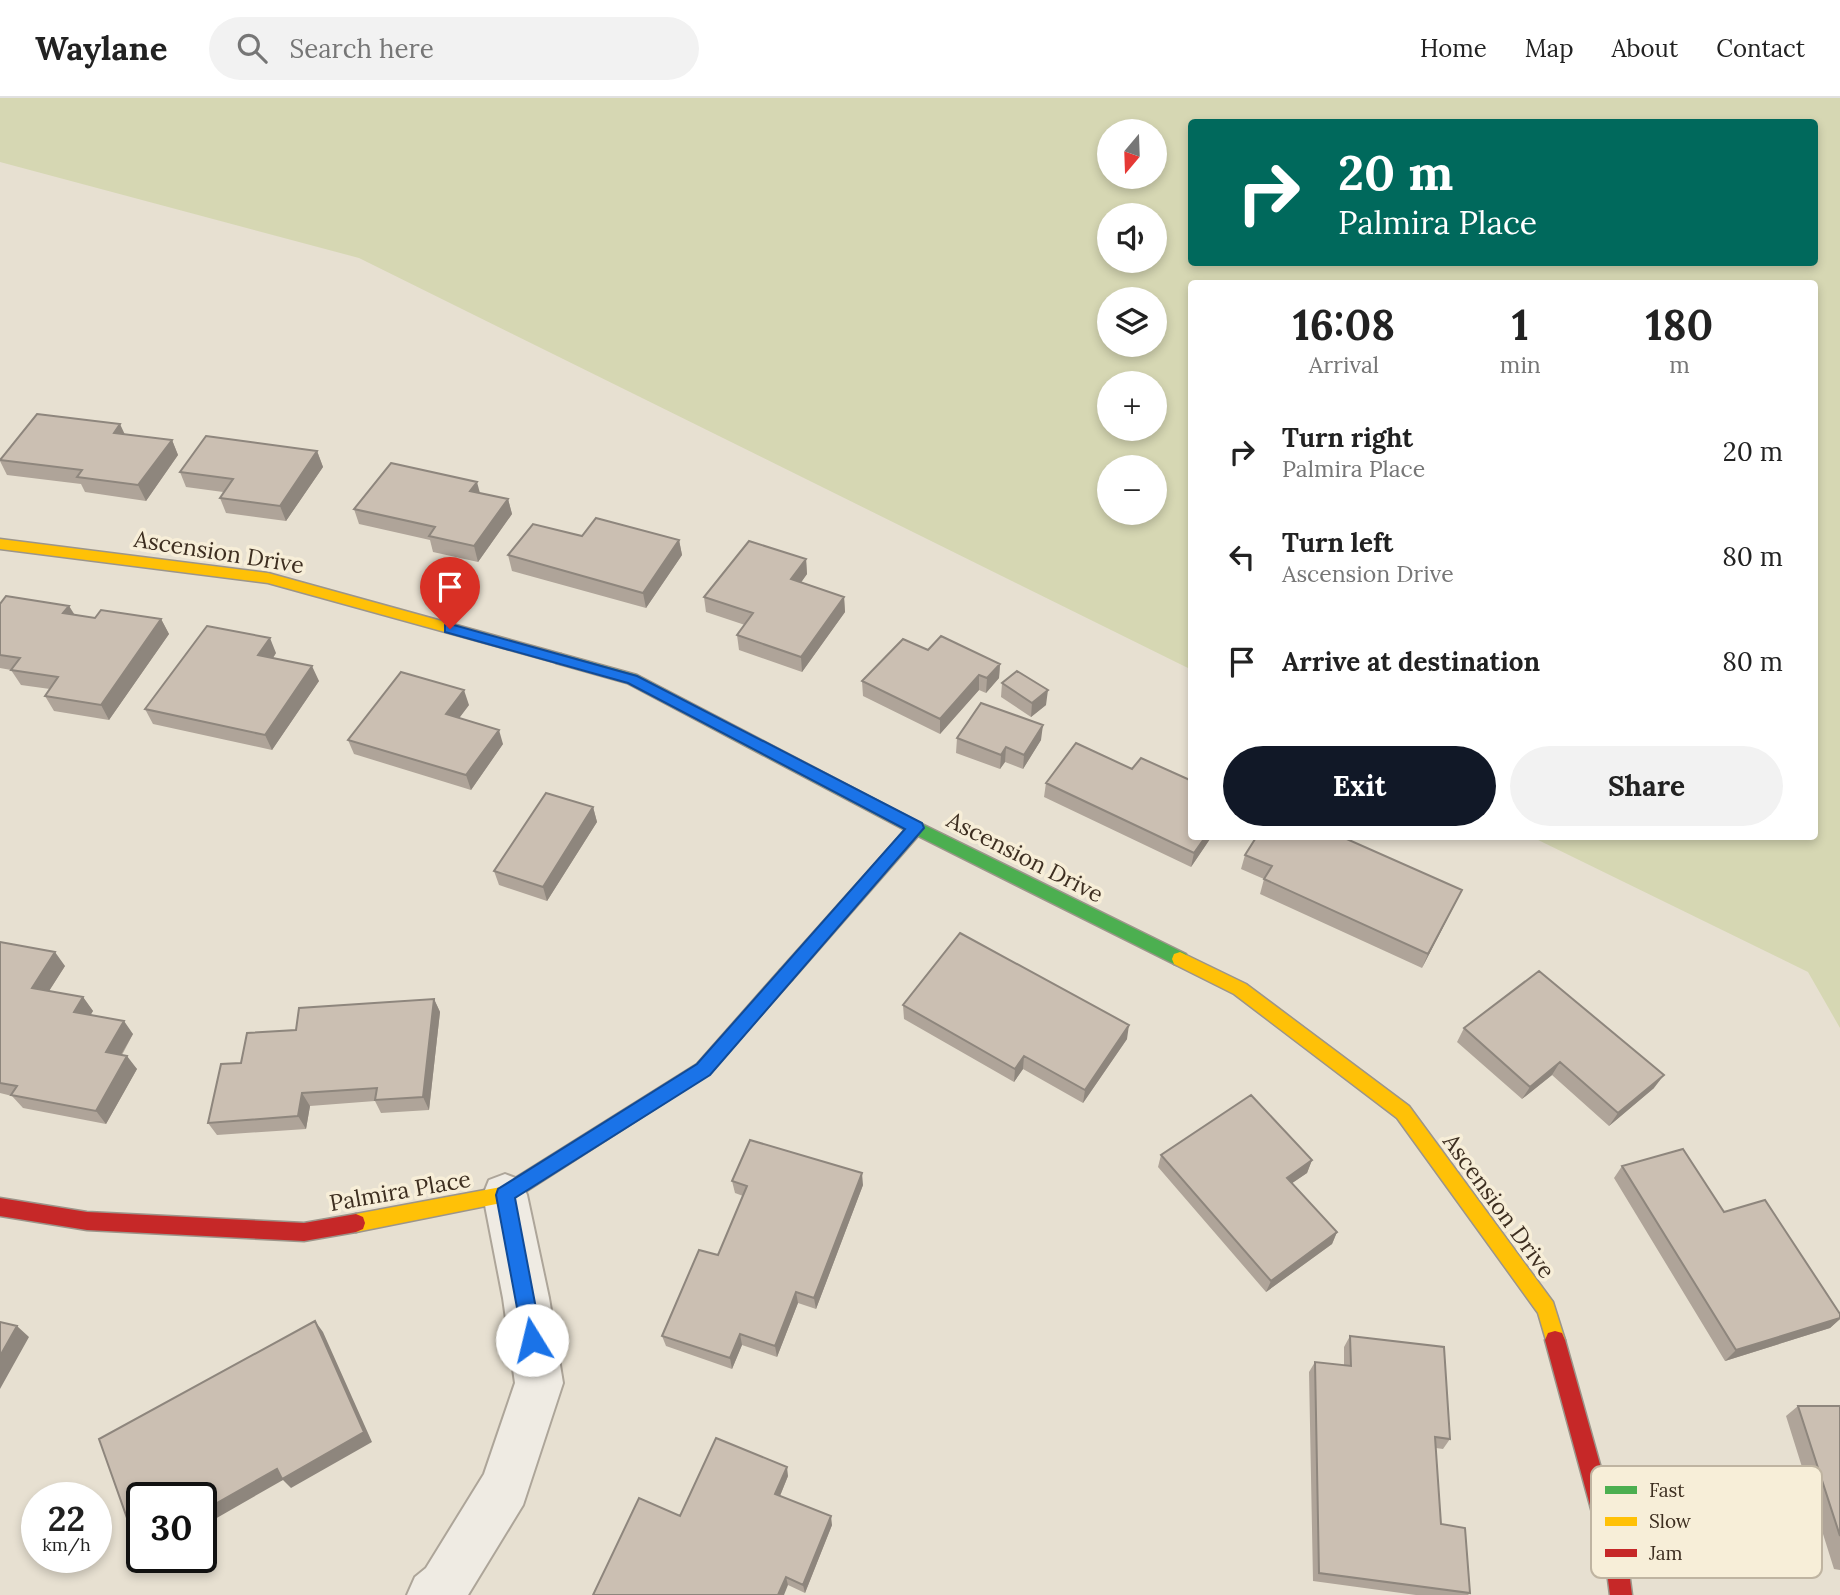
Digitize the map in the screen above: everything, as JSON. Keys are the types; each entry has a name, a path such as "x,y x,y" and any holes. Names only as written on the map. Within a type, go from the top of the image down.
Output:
{"street":[{"name":"Ascension Drive","path":"0,544 268,578 632,679 916,828 1240,989 1404,1112 1546,1309 1591,1471"},
{"name":"Palmira Place","path":"0,1206 87,1221 304,1232 505,1195 703,1069 916,828"},
{"path":"433,1595 444,1586 505,1487 539,1382 526,1298 505,1195"}],"green space":[{"path":"0,98 1840,98 1840,1028 1808,972 1538,840 1818,840 1818,280 1188,280 1188,668 359,258 0,162"}],"building":[{"path":"37,414 120,424 114,433 172,440 138,485 77,477 82,470 0,460"},
{"path":"206,436 317,451 280,506 220,498 233,479 180,472"},
{"path":"391,463 477,482 470,491 508,499 474,546 429,536 435,527 354,509"},
{"path":"596,518 679,540 643,593 508,555 533,524 582,536"},
{"path":"749,541 806,559 791,579 844,597 801,657 737,635 753,613 704,597"},
{"path":"6,596 69,606 63,613 95,618 101,610 161,619 101,705 45,696 58,677 11,670 20,658 0,655 0,604"},
{"path":"207,626 270,638 258,655 312,666 265,735 145,709"},
{"path":"941,636 1000,664 987,678 979,675 940,719 862,681 903,639 928,650"},
{"path":"1017,671 1048,690 1032,703 1002,683"},
{"path":"401,672 464,690 446,714 499,730 466,775 348,740"},
{"path":"981,703 1043,725 1024,755 1006,747 1001,755 957,738"},
{"path":"1076,743 1132,769 1141,758 1188,779 1188,840 1203,840 1194,853 1046,783"},
{"path":"546,793 593,807 543,887 494,871"},
{"path":"1254,840 1349,840 1462,890 1428,954 1264,879 1272,866 1245,855"},
{"path":"960,933 1129,1025 1085,1090 1024,1056 1015,1069 903,1005"},
{"path":"0,942 55,952 32,988 83,997 74,1012 124,1021 106,1052 127,1056 96,1111 11,1095 17,1086 0,1083"},
{"path":"1539,971 1664,1075 1618,1113 1560,1062 1530,1087 1464,1028"},
{"path":"434,999 423,1097 375,1100 377,1088 302,1093 298,1116 208,1123 221,1064 241,1063 247,1033 296,1030 299,1008"},
{"path":"1251,1095 1312,1160 1287,1178 1337,1232 1271,1281 1161,1155"},
{"path":"750,1140 862,1173 814,1298 796,1292 775,1346 740,1334 730,1358 662,1336 699,1250 718,1255 747,1186 732,1181"},
{"path":"1683,1149 1724,1212 1765,1200 1840,1314 1840,1318 1736,1350 1622,1166"},
{"path":"315,1321 364,1432 282,1479 277,1469 217,1503 217,1482 126,1482 126,1515 99,1439"},
{"path":"0,1322 17,1326 0,1356"},
{"path":"1350,1336 1444,1347 1450,1439 1435,1437 1441,1524 1465,1528 1470,1593 1319,1573 1315,1362 1351,1366"},
{"path":"1798,1406 1840,1406 1840,1536 1822,1480 1822,1466 1817,1466"},
{"path":"716,1438 787,1467 775,1494 831,1516 803,1585 786,1577 778,1595 593,1595 639,1498 680,1516"}],"traffic: fast":[{"path":"561,659 632,679 916,828 1180,959"},
{"path":"786,975 916,828"}],"traffic: slow":[{"path":"0,544 268,578 561,659"},
{"path":"1180,959 1240,989 1403,1112 1546,1309 1555,1340"},
{"path":"356,1223 505,1195 703,1069 786,975"}],"traffic: jam":[{"path":"0,1207 87,1221 304,1232 356,1223"},
{"path":"1555,1340 1591,1470"},
{"path":"1619,1578 1621,1595"}],"route":[{"path":"450,629 632,679 916,828 703,1069 505,1195 532,1340"}]}
